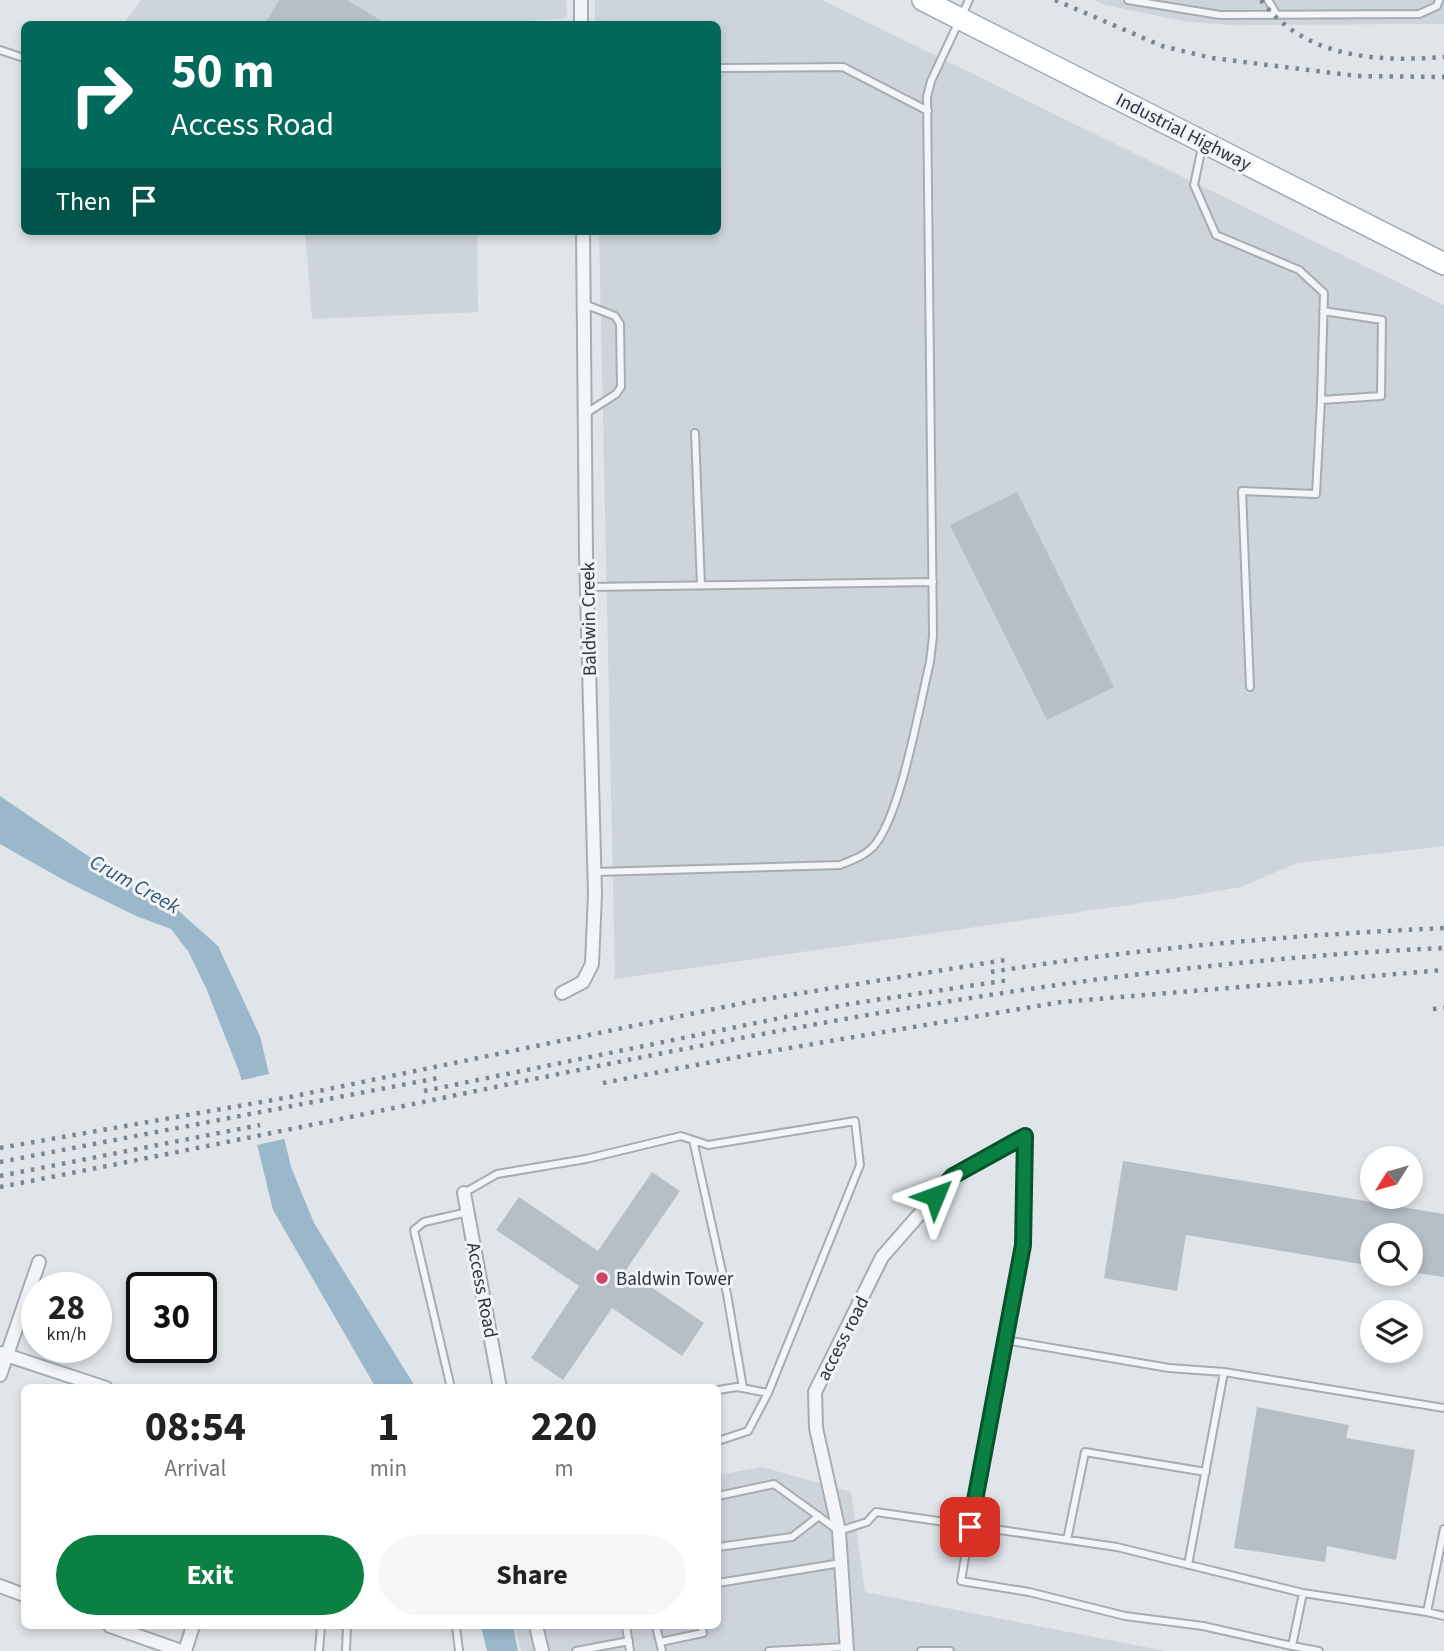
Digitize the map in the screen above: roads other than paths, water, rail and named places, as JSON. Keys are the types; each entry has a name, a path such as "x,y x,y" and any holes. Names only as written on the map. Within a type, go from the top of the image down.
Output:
{"main road":[{"name":"Industrial Highway","path":"923,0 964,8 1203,141 1444,264"}],"street":[{"path":"581,0 581,21"},
{"name":"Baldwin Creek","path":"562,993 583,982 592,964 594,872 587,587 583,235"},
{"name":"access road","path":"847,1649 839,1531 816,1429 815,1392 882,1257 953,1176 1025,1136 1023,1245 1005,1340"},
{"name":"Access Road","path":"464,1193 499,1384"},
{"path":"0,1375 3,1354 39,1262"},
{"path":"970,1527 1005,1340"},
{"path":"3,1354 94,1384"},
{"path":"0,1586 21,1594"},
{"path":"119,1629 183,1651 192,1629"},
{"path":"537,1629 542,1651"}],"lane":[{"path":"1128,0 1220,15 1277,16 1419,14 1437,6 1439,0"},
{"path":"1268,0 1277,16"},
{"path":"594,872 839,864 861,857 873,847 891,817 930,662 933,582 928,111 931,82 964,8"},
{"path":"0,50 21,57"},
{"path":"721,68 843,67 928,111"},
{"path":"1203,141 1194,185 1216,234 1299,270 1324,293 1316,494 1242,491 1250,687"},
{"path":"584,304 615,316 620,324 621,387 616,394 585,414"},
{"path":"1321,400 1381,396 1382,320 1323,312"},
{"path":"695,432 701,586"},
{"path":"587,587 933,582"},
{"path":"464,1193 497,1174 586,1159 681,1136 708,1145 855,1121 860,1166 768,1393 748,1431 721,1440"},
{"path":"693,1140 727,1294 743,1388"},
{"path":"450,1384 414,1230 424,1222 468,1212"},
{"path":"1005,1340 1168,1368 1224,1372 1444,1408"},
{"path":"1188,1565 1224,1372"},
{"path":"721,1390 743,1388 768,1393"},
{"path":"1067,1540 1085,1452 1206,1472"},
{"path":"721,1495 774,1484 839,1531 867,1522 876,1512 1117,1547 1303,1593 1444,1616"},
{"path":"721,1547 792,1537 819,1516"},
{"path":"970,1527 961,1581 1029,1592 1125,1616 1203,1626 1319,1651"},
{"path":"1427,1612 1444,1532"},
{"path":"721,1583 841,1563"},
{"path":"1292,1646 1303,1593"},
{"path":"319,1651 321,1629"},
{"path":"345,1651 347,1629"},
{"path":"456,1629 459,1651"},
{"path":"626,1629 630,1651"},
{"path":"657,1629 662,1651"},
{"path":"660,1642 703,1633 702,1629"},
{"path":"576,1651 629,1641"},
{"path":"769,1651 847,1649"},
{"path":"921,1651 950,1651"}],"water":[{"path":"0,796 138,890 162,896 218,946 260,1036 291,1167 314,1223 414,1384 374,1384 273,1210 240,1074 206,988 188,951 171,929 136,916 69,883 0,844"},
{"path":"482,1629 514,1629 518,1651 487,1651"}],"railway":[{"path":"1055,0 1162,46 1212,58 1357,76 1444,77"},
{"path":"1261,0 1279,20 1299,35 1321,45 1369,57 1444,57"},
{"path":"991,972 1103,956 1217,944 1444,928"},
{"path":"0,1187 622,1061 855,1017 1207,966 1444,948"},
{"path":"0,1148 290,1097 753,1001 1005,960"},
{"path":"603,1083 748,1055 1061,1002 1444,970"},
{"path":"424,1091 849,1004 1009,980"},
{"path":"1433,1009 1444,1008"},
{"path":"0,1162 438,1078"},
{"path":"0,1176 260,1125"}],"place":[{"name":"Baldwin Tower","path":"602,1278"}],"water label":[{"name":"Crum Creek","path":"135,884"}]}
